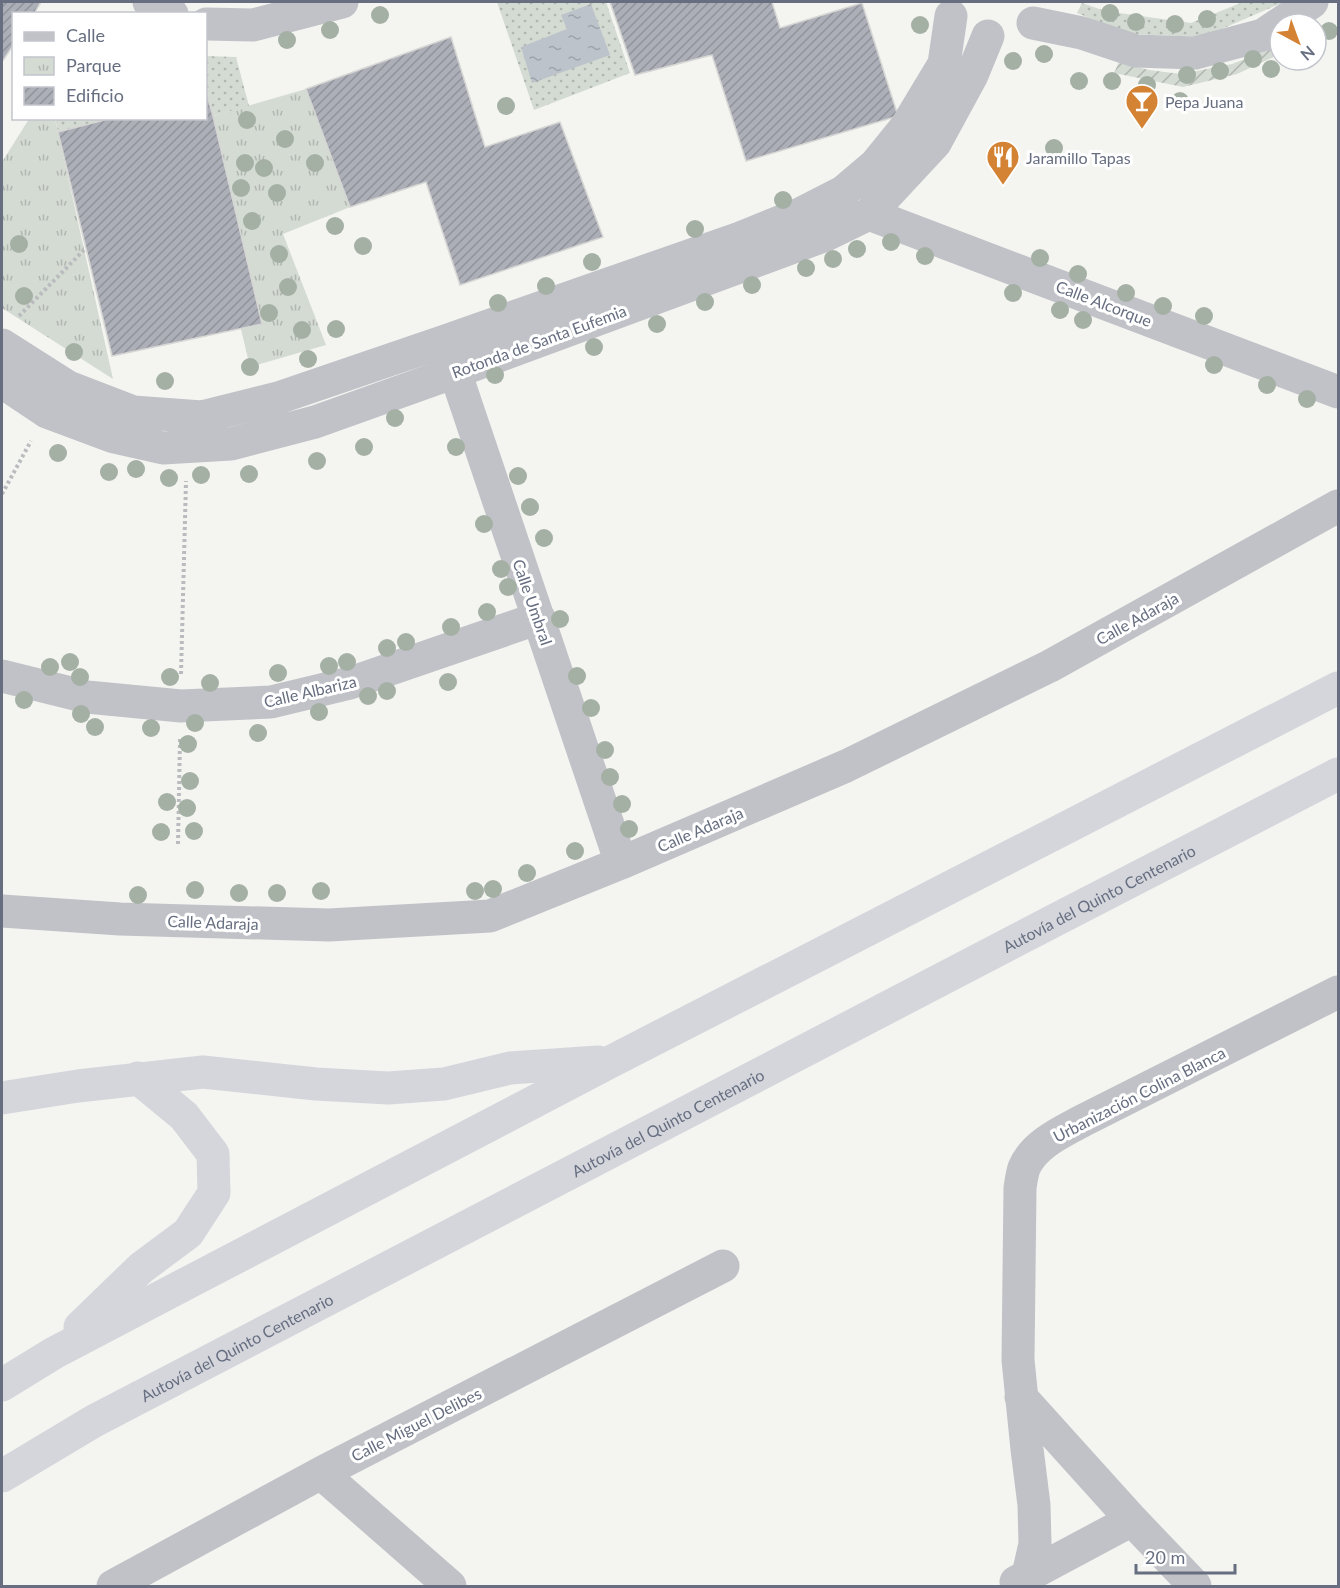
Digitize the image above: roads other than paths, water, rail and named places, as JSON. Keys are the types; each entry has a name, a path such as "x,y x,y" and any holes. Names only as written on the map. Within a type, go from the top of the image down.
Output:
{"highway":[{"path":"2,1385 54,1353 612,1061 1338,688"},
{"name":"Autovía del Quinto Centenario","path":"2,1476 94,1421 1061,916 1338,774"},
{"path":"6,1100 78,1086 203,1072 316,1084 387,1088 444,1084 510,1068 612,1061"},
{"path":"54,1353 141,1268 188,1233 214,1193 213,1154 184,1116 138,1078"}],"street":[{"path":"149,2 168,12"},
{"path":"207,24 253,25 342,2"},
{"path":"988,36 1006,36 1041,12 1082,33 1136,51 1195,53 1263,35 1312,2"},
{"name":"Rotonda de Santa Eufemia","path":"2,382 47,412 114,437 163,448 231,444 315,422 826,235 869,214 935,143 972,75 988,36 967,30 948,9"},
{"name":"Rotonda de Santa Eufemia","path":"2,345 68,387 133,412 202,417 278,398 740,238 801,213 843,192 876,164 906,127 944,64 948,9"},
{"name":"Calle Alcorque","path":"869,214 1338,392"},
{"name":"Calle Umbral","path":"445,341 621,863"},
{"name":"Calle Adaraja","path":"2,911 120,919 329,925 490,916 621,863 846,766 1050,666 1338,506"},
{"name":"Calle Albariza","path":"2,676 87,697 181,706 271,702 350,683 538,618"},
{"name":"Urbanización Colina Blanca","path":"1018,1581 1035,1544 1034,1505 1018,1360 1020,1188 1023,1170 1030,1157 1038,1148 1084,1120 1338,992"},
{"name":"Calle Miguel Delibes","path":"113,1587 321,1473 723,1266"},
{"path":"1021,1397 1195,1587"},
{"path":"321,1473 450,1587"},
{"name":"Urbanización Colina Blanca","path":"1018,1581 1132,1520"}],"water":[{"path":"591,4 610,55 532,83 521,47 567,29 561,15"}],"place":[{"name":"Pepa Juana","path":"1142,130"},
{"name":"Jaramillo Tapas","path":"1003,186"}]}
